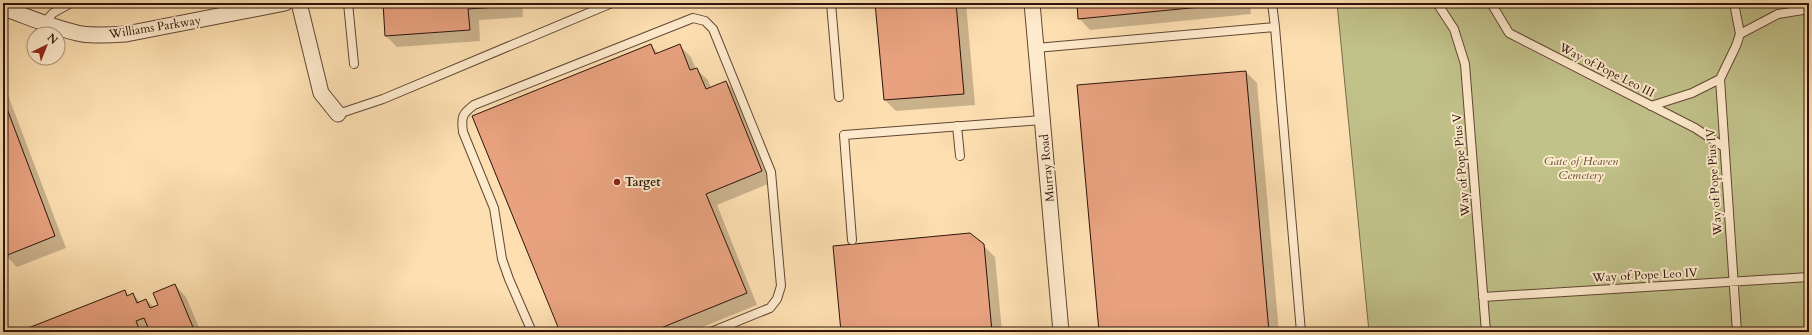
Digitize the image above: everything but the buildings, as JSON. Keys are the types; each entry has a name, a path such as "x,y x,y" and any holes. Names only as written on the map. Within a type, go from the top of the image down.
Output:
{"street":[{"name":"Williams Parkway","path":"3,8 82,34 105,36 126,34 286,3"},
{"path":"299,3 321,93 338,114"},
{"name":"Murray Road","path":"1032,3 1062,332"}],"lane":[{"path":"45,22 53,13 71,3"},
{"path":"348,3 354,64"},
{"path":"338,114 383,98 612,3"},
{"path":"831,3 839,97"},
{"path":"1272,3 1301,332"},
{"name":"Way of Pope Pius V","path":"1437,3 1454,29 1465,64 1486,332"},
{"name":"Way of Pope Leo III","path":"1491,3 1508,33 1695,128 1724,147"},
{"path":"1734,3 1740,34 1778,14 1809,9"},
{"path":"532,332 504,262 494,208 462,132 462,119 466,111 474,105 693,18 705,21 713,29 771,172 781,286 777,298 770,308 711,332"},
{"path":"1036,48 1275,27"},
{"name":"Way of Pope Pius IV","path":"1737,332 1720,79 1740,34"},
{"path":"1651,106 1692,93 1720,79"},
{"path":"852,240 844,135 1042,120"},
{"path":"957,126 960,156"},
{"name":"Way of Pope Leo IV","path":"1483,297 1809,277"}],"green space":[{"name":"Gate of Heaven Cemetery","path":"1337,3 1809,3 1809,332 1369,332"}],"place":[{"name":"Target","path":"617,182"}]}
